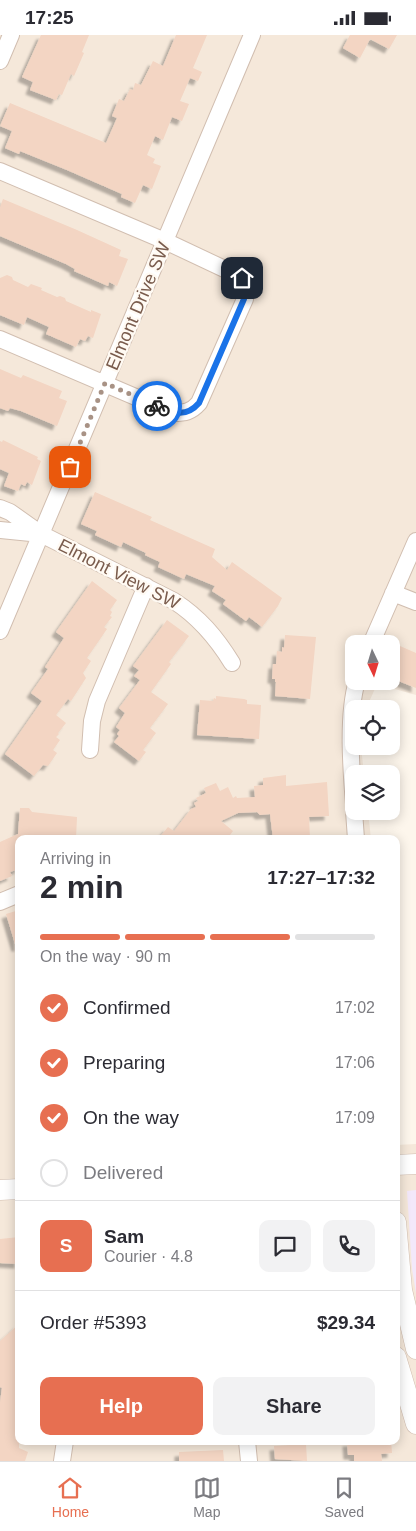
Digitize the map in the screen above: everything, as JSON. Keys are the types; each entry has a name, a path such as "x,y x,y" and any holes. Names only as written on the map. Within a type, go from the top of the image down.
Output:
{"street":[{"path":"0,61 11,35"},
{"name":"Elmont Drive SW","path":"0,631 252,35"},
{"path":"0,171 166,241 242,278 245,286 244,299 199,403 187,413 173,413 0,339"},
{"path":"0,508 10,512 41,534"},
{"path":"0,530 41,534"},
{"name":"Elmont View SW","path":"41,534 174,601 198,619 219,642 232,663"},
{"path":"375,635 416,541"},
{"path":"90,750 92,721 97,701 146,586"},
{"path":"393,593 416,602"},
{"path":"353,765 352,728 356,690"},
{"path":"355,820 356,835"},
{"path":"0,902 15,896"},
{"path":"400,1165 416,1164"},
{"path":"0,1190 15,1189"},
{"path":"400,1267 402,1290 416,1348 400,1349"},
{"path":"400,1370 416,1424"},
{"path":"62,1461 64,1445"},
{"path":"247,1445 248,1461"}],"shaded area":[{"path":"0,35 416,35 416,695 398,690 400,690 400,635 345,635 345,690 374,690 370,700 345,700 345,755 362,755 363,765 345,765 345,820 369,820 371,835 15,835 15,1445 400,1445 400,1145 416,1144 416,1461 0,1461"},
{"path":"416,1190 416,1293 412,1269 407,1191"}],"building":[{"path":"41,35 89,35 74,76 71,74 62,95 59,94 56,100 30,90 33,82 22,77"},
{"path":"176,35 207,35 193,68 202,72 198,81 190,78 180,101 189,104 182,121 172,117 163,140 155,136 147,155 155,159 153,163 161,166 152,189 143,185 135,203 121,197 122,194 67,170 20,151 19,154 5,148 12,131 0,126 10,103 106,143 117,118 112,116 119,99 124,101 130,89 133,90 135,83 141,85 153,61 163,66"},
{"path":"350,35 397,35 389,49 370,39 360,58 343,48"},
{"path":"3,199 121,250 119,256 128,259 117,286 109,282 108,286 74,271 75,269 66,264 0,236 0,207"},
{"path":"7,275 28,287 31,284 42,288 41,290 57,297 65,298 66,301 91,312 91,310 101,314 93,338 88,336 85,341 80,339 76,347 46,334 49,327 27,317 24,325 0,315 0,278"},
{"path":"0,369 21,378 23,375 62,391 59,398 67,401 57,426 21,411 10,408 8,411 0,408"},
{"path":"3,440 38,457 37,459 41,461 32,485 27,482 25,486 21,484 18,491 4,486 9,473 0,469 0,441 2,442"},
{"path":"95,492 152,517 150,520 215,549 212,557 227,570 232,562 282,598 278,606 262,627 249,617 246,621 223,604 226,600 212,591 215,586 186,574 184,579 158,567 160,562 145,555 146,553 123,542 121,547 95,535 97,531 81,524"},
{"path":"92,581 117,600 110,610 112,612 110,616 112,617 104,627 107,629 87,658 91,661 83,673 86,678 71,701 68,699 56,715 66,723 56,737 60,740 53,750 57,753 48,766 43,765 34,776 5,754 42,701 31,693 48,669 45,667 64,638 56,632"},
{"path":"167,620 189,636 169,662 171,664 151,692 168,704 150,728 156,733 143,750 146,752 139,761 114,742 119,736 117,734 120,730 116,727 125,713 119,708 140,680 134,676 139,670 133,666"},
{"path":"285,635 316,637 310,699 275,696 276,682 275,679 272,679 273,664 276,664 277,651 282,652 282,647 284,648"},
{"path":"400,646 416,653 416,688 400,682"},
{"path":"216,696 244,699 247,700 247,704 261,705 259,739 197,735 200,700 213,701 214,698 216,699"},
{"path":"286,775 286,786 327,782 329,816 309,817 310,835 273,835 270,814 260,815 257,812 238,813 221,821 233,831 230,835 161,835 168,827 174,831 191,809 196,807 194,803 198,801 196,798 206,793 204,788 216,783 220,791 228,787 233,798 236,796 237,798 255,797 254,786 263,785 263,778"},
{"path":"20,808 29,808 32,812 77,817 76,835 16,835 18,834"},
{"path":"15,835 15,870 10,872 12,876 0,881 0,842"},
{"path":"15,911 15,944 6,914"},
{"path":"15,1237 15,1264 0,1263 0,1239"},
{"path":"15,1328 15,1445 19,1445 19,1448 28,1452 25,1461 0,1461 0,1402 2,1388 0,1387 0,1341"},
{"path":"306,1445 307,1461 275,1459 274,1446"},
{"path":"347,1445 391,1445 392,1453 381,1454 382,1461 354,1461 354,1455 348,1455"},
{"path":"223,1450 224,1461 179,1461 179,1452"}],"way so far":[{"path":"70,467 105,383 157,406"}],"route":[{"path":"157,406 173,413 187,413 199,403 244,299 245,286 242,278"}]}
